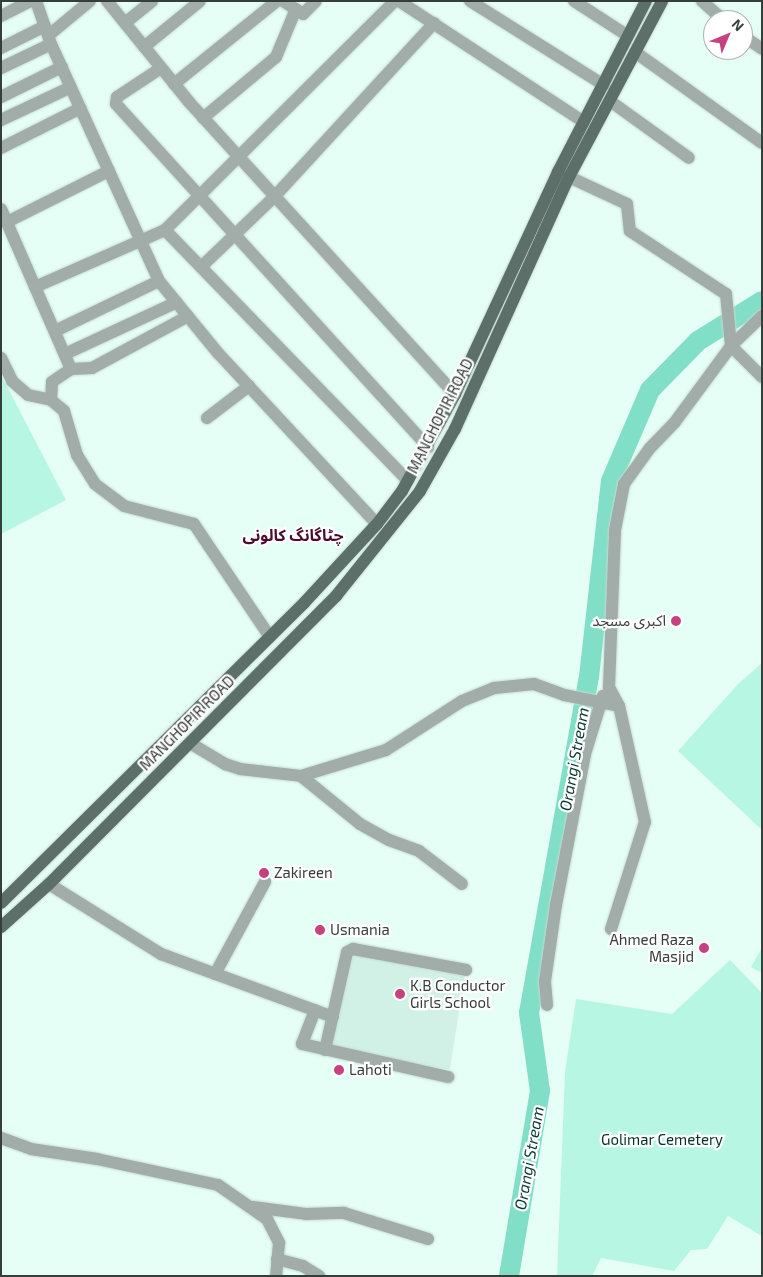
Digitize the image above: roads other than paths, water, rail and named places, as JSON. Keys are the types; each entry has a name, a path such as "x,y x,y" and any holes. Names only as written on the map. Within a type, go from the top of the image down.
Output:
{"main road":[{"name":"MANGHOPIR ROAD","path":"1,903 270,637 377,524 408,481 456,394 558,172 646,1"},
{"name":"MANGHOPIR ROAD","path":"1,927 49,884 336,596 420,492 455,429 569,178 662,1"}],"street":[{"path":"1,16 31,1"},
{"path":"36,1 62,68 158,281 249,386 377,524"},
{"path":"1,68 48,35 90,1"},
{"path":"107,1 203,118 456,394"},
{"path":"125,23 152,1"},
{"path":"144,47 200,1"},
{"path":"174,84 277,1"},
{"path":"283,1 303,14 316,1"},
{"path":"35,287 140,238 165,230 395,1"},
{"path":"399,1 584,122"},
{"path":"470,1 604,85"},
{"path":"574,1 628,36"},
{"path":"702,1 712,10"},
{"path":"203,118 276,57 296,9"},
{"path":"201,267 275,196 434,23"},
{"path":"1,48 48,35"},
{"path":"635,52 762,143"},
{"path":"1,96 62,68"},
{"path":"161,68 115,101 198,196 428,447"},
{"path":"1,120 71,88"},
{"path":"610,101 689,158"},
{"path":"1,148 81,108"},
{"path":"7,222 109,171"},
{"path":"569,178 627,204 630,231 726,294 731,346 762,377"},
{"path":"1,209 71,369"},
{"path":"165,230 408,481"},
{"path":"55,331 158,281"},
{"path":"65,354 176,302"},
{"path":"51,400 52,382 71,369 92,368 188,316"},
{"path":"547,1005 545,982 556,905 585,754 601,702 608,687 615,530 624,484 650,448 675,422 731,346 762,316"},
{"path":"1,358 12,381 28,395 51,400 64,411 77,455 95,484 124,506 194,524 270,637"},
{"path":"207,418 249,386"},
{"path":"190,743 225,764 240,769 301,776 386,750 462,701 494,688 534,684 564,695 619,706"},
{"path":"608,687 619,706 645,822 611,929"},
{"path":"301,776 360,824 389,840 419,850 462,884"},
{"path":"215,974 266,882"},
{"path":"49,884 161,954 333,1017"},
{"path":"326,1050 347,952 353,949 466,970"},
{"path":"315,1010 302,1044 448,1076"},
{"path":"1,1138 32,1149 97,1159 218,1185 267,1219 279,1242 276,1276"},
{"path":"250,1207 306,1214 344,1213 428,1239"},
{"path":"277,1259 303,1266 319,1276"}],"waterway":[{"name":"Orangi Stream","path":"509,1276 540,1091 529,1013 589,677 611,481 650,390 698,341 762,301"}],"place":[{"name":"اکبری مسجد","path":"676,621"},
{"name":"Zakireen","path":"264,873"},
{"name":"Usmania","path":"320,930"},
{"name":"Ahmed Raza Masjid","path":"704,948"},
{"name":"K.B Conductor Girls School","path":"400,994"},
{"name":"Lahoti","path":"339,1070"}],"district":[{"name":"چٹاگانگ کالونی","path":"293,535"}],"park label":[{"name":"Golimar Cemetery","path":"662,1140"}]}
